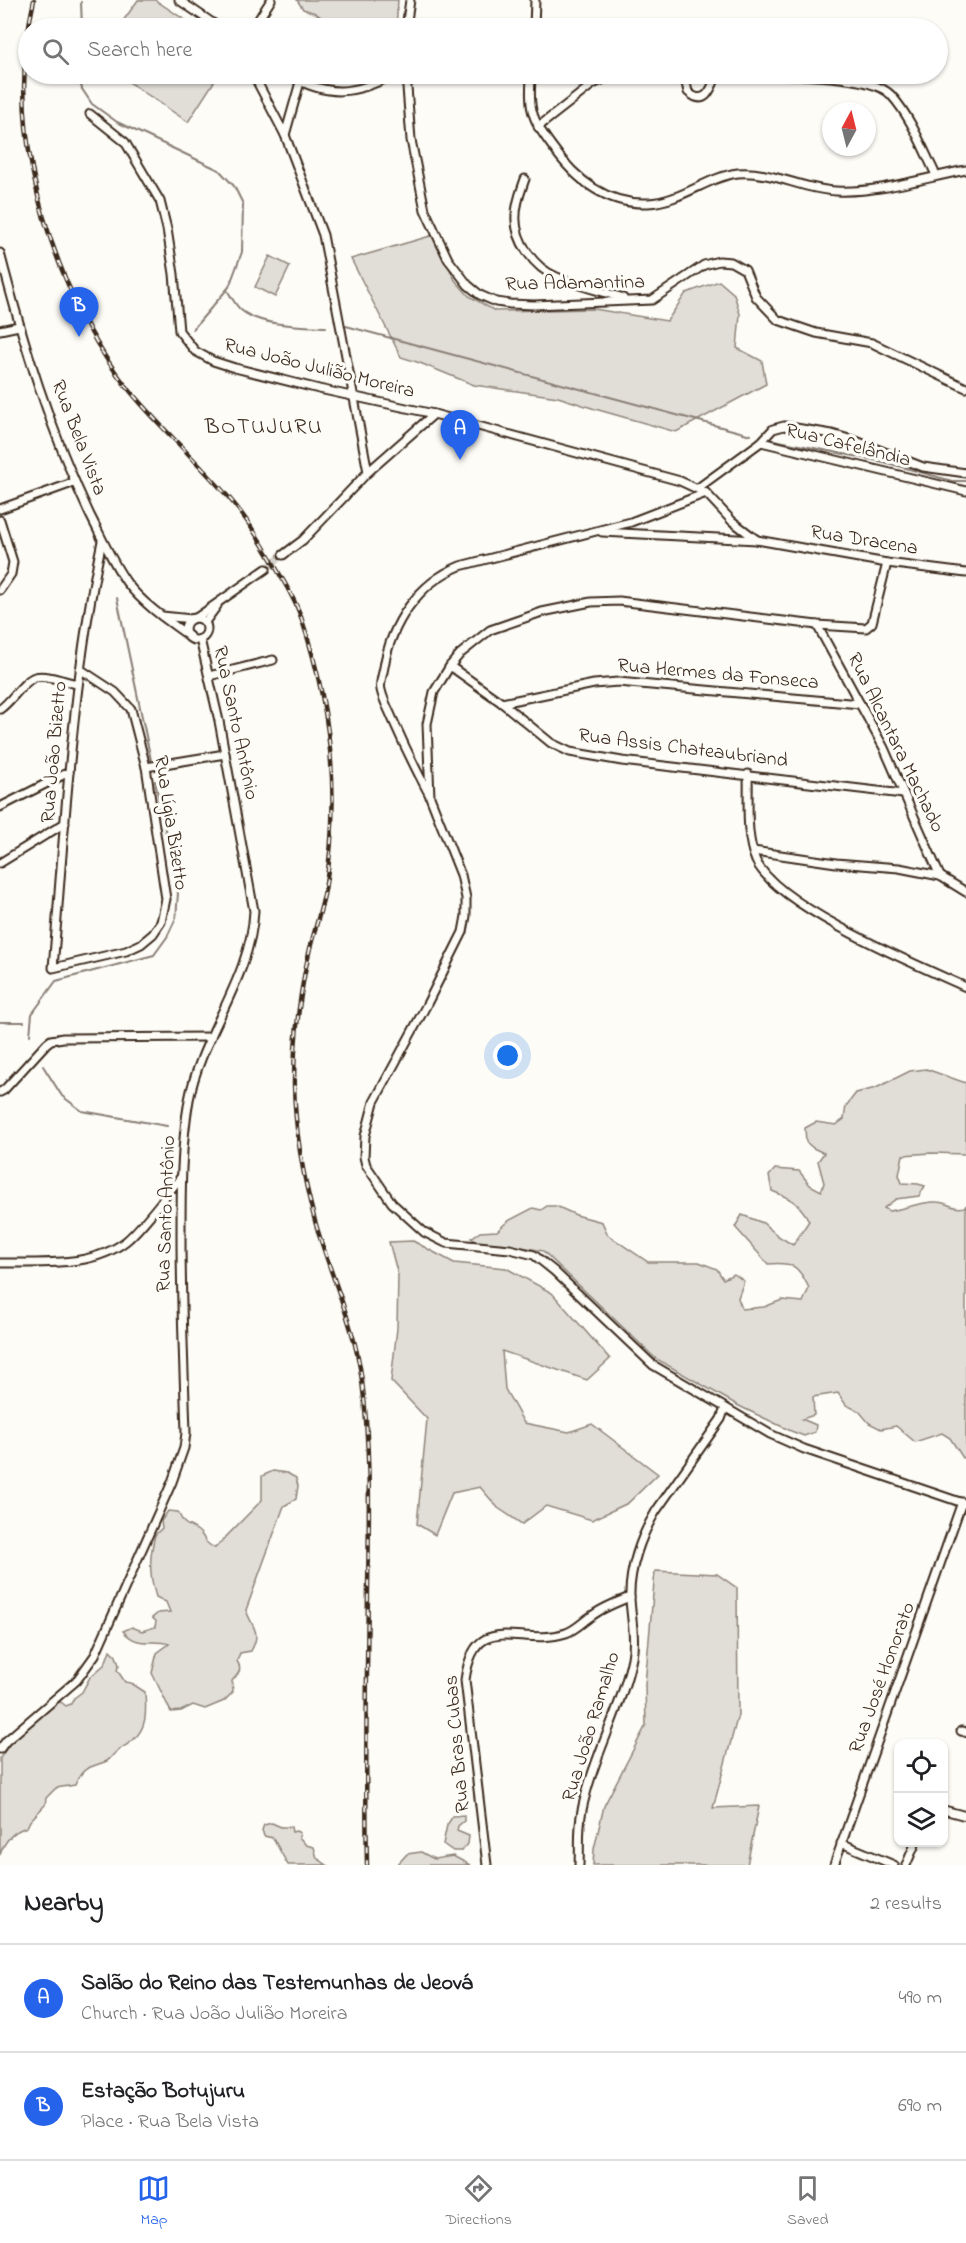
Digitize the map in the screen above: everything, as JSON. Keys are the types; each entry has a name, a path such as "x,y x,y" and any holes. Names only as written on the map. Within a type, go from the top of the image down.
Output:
{"street":[{"path":"179,0 205,18"},
{"path":"259,18 271,0"},
{"path":"407,18 410,0"},
{"path":"534,18 535,0"},
{"path":"258,84 285,135 325,242 368,472"},
{"path":"285,135 299,84"},
{"path":"305,84 342,92 376,84"},
{"name":"Rua Adamantina","path":"407,84 411,140 423,202 431,225 448,259 468,285 480,295 496,302 534,305 652,300 705,266 718,261 731,262 745,270 756,297 778,320 816,333 872,343 966,388"},
{"path":"531,84 531,110 538,127 575,175 592,188 621,201 650,204 670,199 719,178 738,174 756,174 820,190 838,192 864,191 966,170"},
{"path":"538,127 593,84"},
{"path":"686,84 688,92 701,98 710,92 713,84"},
{"path":"875,84 890,94 902,110 936,175"},
{"name":"Rua João Julião Moreira","path":"90,114 125,142 163,207 174,274 178,331 189,345 213,361 434,414 680,480 698,488"},
{"path":"525,179 518,196 516,224 525,249 533,260 543,270 556,277 628,300"},
{"name":"Rua Bela Vista","path":"0,253 19,326 75,482 102,540 128,584 162,616 189,636 200,639"},
{"path":"0,330 19,326"},
{"path":"283,555 303,540 368,472 434,414"},
{"name":"Rua Cafelândia","path":"966,473 929,468 856,441 789,426 773,429 761,442 966,491"},
{"path":"698,488 761,442"},
{"path":"0,508 75,482"},
{"name":"Rua Dracena","path":"698,488 757,540"},
{"path":"705,493 668,509 599,532 504,554 460,566 444,573 431,582 411,604 393,634 387,649 380,689 410,758 430,796 461,875 466,898 465,924 426,1006 374,1102 365,1136 366,1165 392,1203 424,1232 446,1243 510,1249 534,1255 554,1271 653,1365 770,1434 804,1449 964,1503"},
{"path":"0,520 13,562 11,574 0,590"},
{"name":"Rua Dracena","path":"599,532 757,540 887,563 966,573"},
{"name":"Rua João Bizetto","path":"53,968 77,684 88,604 102,540"},
{"path":"430,796 427,724 435,692 450,666 468,647 490,630 542,612 591,602 619,601 817,625 868,627 873,623 887,563"},
{"path":"189,636 186,627 194,618 221,602 266,569"},
{"path":"200,639 206,634 205,622 221,602"},
{"path":"162,616 194,618 205,622"},
{"name":"Rua Alcantara Machado","path":"817,625 884,748 940,876"},
{"name":"Rua Santo Antônio","path":"0,1749 6,1741 77,1680 95,1655 179,1465 186,1433 181,1316 181,1178 192,1085 244,958 253,926 254,911 225,754 200,639"},
{"path":"209,676 273,660"},
{"name":"Rua Assis Chateaubriand","path":"450,666 502,703 551,743 570,752 622,761 903,794"},
{"name":"Rua Lígia Bizetto","path":"53,968 126,951 141,944 153,934 161,922 166,899 146,767 131,709 115,692 80,669"},
{"path":"0,709 32,678 39,676 77,684"},
{"name":"Rua Hermes da Fonseca","path":"502,703 618,681 860,704"},
{"path":"146,767 225,754"},
{"path":"0,807 69,772"},
{"path":"748,774 750,836 753,851 762,872 771,882 791,897 874,945 966,987"},
{"path":"0,863 65,823"},
{"path":"753,851 836,863 886,866 940,876 966,892"},
{"path":"0,1092 51,1040 211,1037"},
{"path":"0,1263 65,1262 109,1251 128,1239 181,1178"},
{"name":"Rua João Ramalho","path":"579,1865 581,1811 592,1772 622,1694 631,1661 634,1633 630,1597 638,1552 648,1525 721,1419 725,1408"},
{"name":"Rua José Honorato","path":"834,1865 964,1503"},
{"name":"Rua Bras Cubas","path":"487,1865 465,1680 468,1664 479,1641 493,1635 547,1637 565,1633 576,1629 603,1609 630,1597"},
{"path":"948,1811 966,1816"},
{"path":"841,1843 894,1865"},
{"path":"906,1865 914,1847"}],"shaded area":[{"path":"138,0 155,0 182,18 125,18"},
{"path":"297,0 398,0 397,18 322,18 303,9"},
{"path":"132,84 213,84 188,122"},
{"path":"434,235 455,280 469,296 495,311 594,309 667,321 686,293 719,281 734,294 740,314 737,348 762,361 766,384 676,432 558,397 474,385 401,357 351,259"},
{"path":"270,256 290,266 275,297 255,287"},
{"path":"926,1069 966,1083 966,1154 903,1155 899,1175 902,1183 925,1186 919,1196 896,1199 884,1208 889,1211 931,1202 941,1202 956,1207 966,1205 966,1456 963,1458 950,1438 942,1433 915,1442 896,1426 881,1429 869,1423 859,1411 846,1405 838,1393 813,1397 814,1415 802,1419 816,1425 815,1432 804,1436 791,1431 739,1406 655,1358 543,1251 506,1244 480,1243 471,1238 480,1232 497,1231 508,1221 533,1208 541,1210 547,1206 556,1206 576,1215 602,1222 608,1235 648,1262 699,1262 717,1269 723,1279 734,1274 744,1281 738,1298 742,1309 764,1307 782,1300 803,1302 809,1288 798,1270 789,1265 768,1264 735,1227 742,1215 763,1223 793,1245 809,1221 794,1202 772,1191 769,1176 775,1169 799,1171 810,1185 821,1191 824,1183 818,1161 824,1153 806,1142 805,1128 816,1122 836,1125 844,1119 846,1106 856,1093 876,1088 910,1071"},
{"path":"413,1241 454,1263 506,1268 552,1293 610,1359 587,1380 502,1351 505,1389 524,1423 569,1432 592,1424 658,1474 628,1503 592,1520 546,1506 522,1524 498,1508 480,1487 452,1493 435,1535 417,1524 427,1419 391,1381 397,1328 398,1275 389,1242"},
{"path":"273,1471 287,1473 296,1478 298,1486 296,1499 284,1506 246,1610 256,1634 254,1644 251,1651 240,1653 237,1661 240,1667 239,1672 232,1681 233,1692 224,1701 205,1709 193,1705 181,1711 171,1712 152,1673 157,1653 169,1644 134,1640 123,1631 132,1627 142,1631 155,1627 156,1621 152,1618 158,1613 170,1612 166,1602 156,1597 152,1581 151,1559 155,1535 162,1528 161,1521 168,1511 178,1512 185,1523 198,1531 208,1544 215,1548 262,1500 262,1476"},
{"path":"655,1571 717,1574 737,1588 738,1715 713,1808 759,1806 747,1865 593,1865 594,1849 604,1806 646,1725 645,1685"},
{"path":"110,1650 116,1656 119,1665 117,1670 125,1682 145,1692 145,1718 141,1730 133,1740 108,1760 84,1770 75,1785 56,1788 46,1798 45,1805 27,1827 17,1831 10,1838 0,1855 0,1758 10,1743 54,1704 61,1702 66,1706 71,1704 74,1698 82,1692 90,1677 105,1664"},
{"path":"464,1815 464,1821 458,1826 457,1831 469,1836 468,1844 462,1851 453,1851 443,1844 447,1825 453,1816"},
{"path":"272,1823 281,1827 291,1827 292,1832 300,1833 299,1837 306,1845 314,1847 317,1858 327,1865 288,1865 273,1838 264,1836 262,1830 264,1825"},
{"path":"421,1852 434,1859 453,1856 470,1865 397,1865 407,1854"}],"waterway":[{"path":"81,2 82,18"},
{"path":"81,84 92,104 117,122 219,170 234,186 243,204 242,252 229,287 193,329"},
{"path":"227,290 241,310 258,319 281,324 326,327"},
{"path":"346,326 751,435"},
{"path":"774,440 884,462 952,481 966,481"},
{"path":"117,598 151,760"},
{"path":"30,1035 32,1014 56,981 154,955 167,937 176,918 178,893 155,781"},
{"path":"0,1022 24,1022"},
{"path":"43,1066 62,1096 82,1111 167,1126"}],"tunnel":[{"path":"266,569 283,555"}],"railway":[{"path":"31,18 34,0"},
{"path":"25,84 28,142 42,212 66,280 80,311 105,356 125,385 207,473 250,525 297,606 320,684 326,718 332,786 330,855 323,898 302,988 296,1036 294,1084 300,1153 307,1188 321,1241 354,1340 365,1407 369,1510 367,1865"}],"place":[{"name":"Estação Botujuru","path":"79,337"},
{"name":"Salão do Reino das Testemunhas de Jeová","path":"460,460"}],"district":[{"name":"BOTUJURU","path":"264,428"}]}
